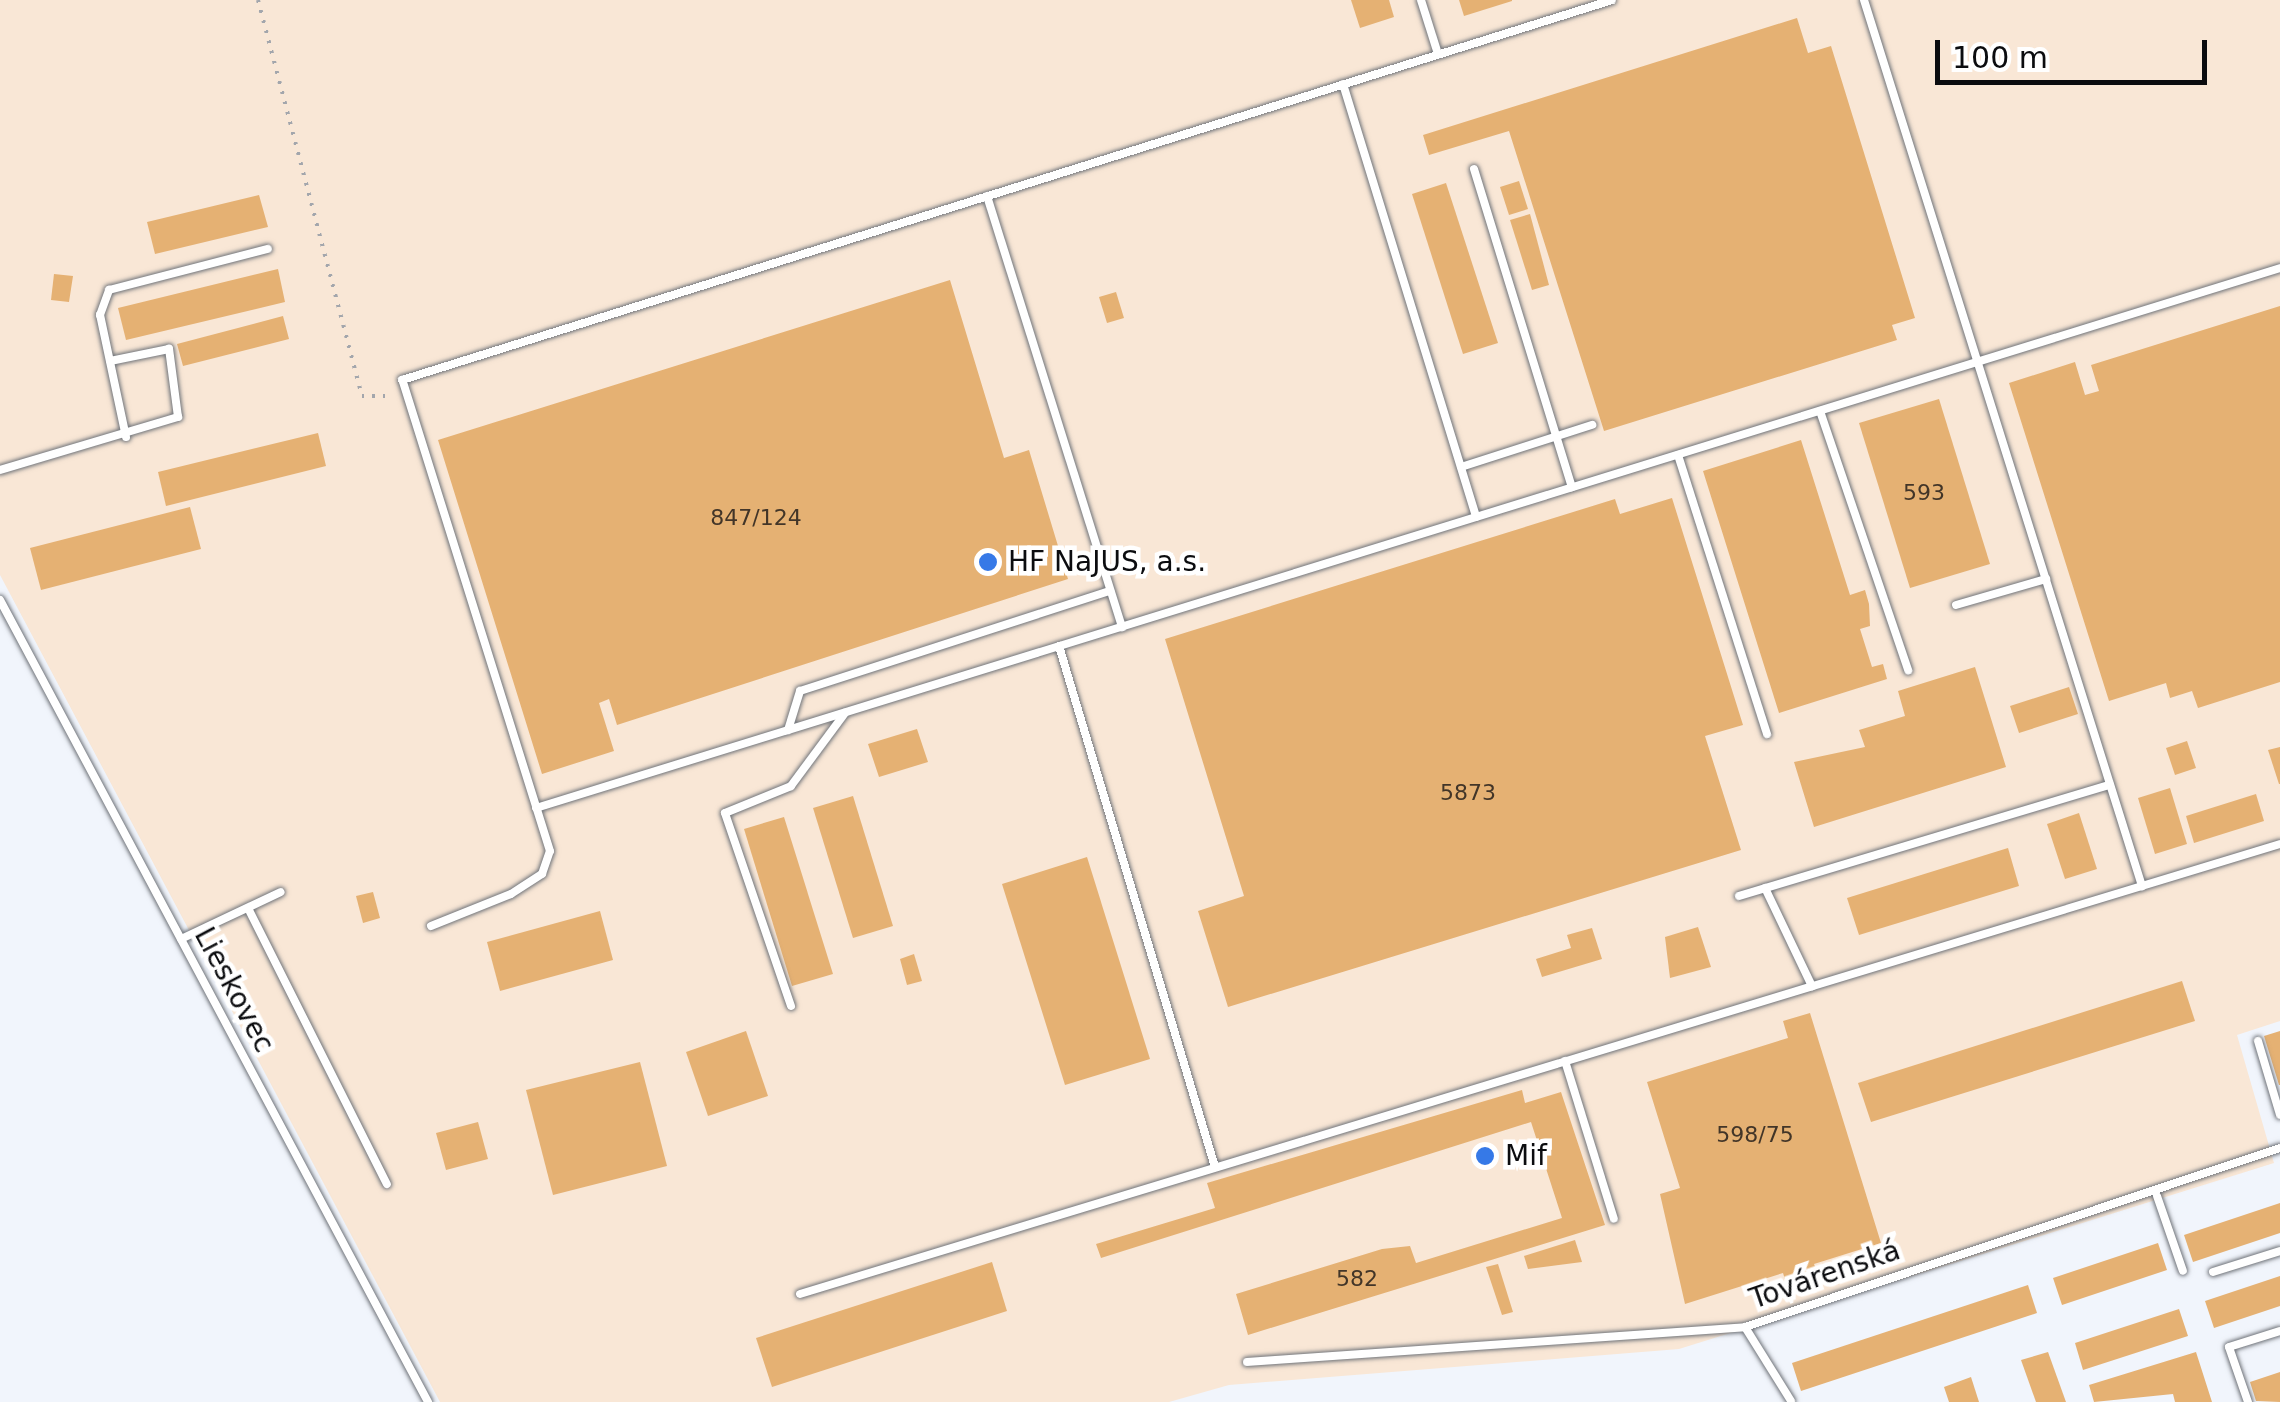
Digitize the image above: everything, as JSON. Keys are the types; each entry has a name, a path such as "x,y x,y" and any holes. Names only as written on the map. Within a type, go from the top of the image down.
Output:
{"lane":[{"path":"1422,0 1438,54"},
{"path":"431,926 542,874 550,851 402,380 1612,0"},
{"path":"1864,0 2142,886"},
{"path":"1343,84 1476,517"},
{"path":"1474,169 1572,488"},
{"path":"987,196 1122,627"},
{"path":"126,437 100,315 122,281 268,249"},
{"path":"536,808 2280,268"},
{"path":"0,470 168,426 182,406 169,348 110,361"},
{"path":"1820,411 1908,670"},
{"path":"1461,467 1592,425"},
{"path":"1678,455 1767,734"},
{"path":"1956,605 2046,578"},
{"path":"788,730 800,691 1110,591"},
{"name":"Lieskovec","path":"0,600 428,1402"},
{"path":"1059,646 1215,1167"},
{"path":"791,1006 725,813 791,786 845,713"},
{"path":"1739,896 2110,785"},
{"path":"800,1294 2280,844"},
{"path":"1765,888 1812,986"},
{"path":"181,940 282,892"},
{"path":"248,908 386,1184"},
{"path":"2258,1041 2280,1115"},
{"path":"1564,1061 1614,1218"},
{"name":"Továrenská","path":"1247,1362 1745,1327 2157,1196 2280,1148"},
{"path":"2157,1196 2183,1271"},
{"path":"2213,1272 2280,1252"},
{"path":"1745,1327 1791,1401"},
{"path":"2248,1402 2229,1348 2280,1331"}],"path":[{"path":"258,0 362,396 407,397"}],"shaded area":[{"path":"0,0 2280,0 2280,1021 2237,1035 2274,1163 1679,1349 1229,1385 1169,1402 440,1402 0,575"}],"building":[{"path":"1351,0 1389,0 1394,17 1360,28"},
{"path":"1459,0 1512,0 1512,1 1464,16"},
{"path":"1797,18 1808,53 1831,46 1915,318 1892,325 1897,340 1604,431 1509,131 1429,155 1423,135"},
{"path":"1519,181 1528,209 1509,215 1500,187"},
{"path":"1446,183 1498,343 1463,354 1412,194"},
{"path":"259,195 268,227 155,254 147,222"},
{"path":"1530,214 1549,285 1532,290 1510,220"},
{"path":"278,269 285,302 126,340 118,308"},
{"path":"54,274 73,276 69,302 51,300"},
{"path":"950,280 1004,458 1029,450 1068,579 617,725 609,699 599,703 614,751 542,774 438,440"},
{"path":"1116,292 1124,318 1107,323 1099,297"},
{"path":"2280,306 2280,682 2198,708 2192,691 2170,698 2166,683 2109,701 2009,383 2075,362 2085,395 2099,391 2091,365"},
{"path":"283,316 289,339 183,366 177,344"},
{"path":"1939,399 1990,564 1910,588 1859,423"},
{"path":"318,433 326,466 166,506 158,472"},
{"path":"1801,440 1850,595 1865,590 1870,626 1860,629 1872,667 1883,664 1887,679 1779,713 1703,471"},
{"path":"1672,498 1743,725 1705,736 1741,850 1228,1007 1198,911 1244,896 1165,639 1615,499 1620,514"},
{"path":"190,507 201,549 41,590 30,548"},
{"path":"1975,667 2006,767 1814,827 1794,762 1865,747 1859,730 1905,716 1898,691"},
{"path":"2069,687 2078,714 2019,733 2010,706"},
{"path":"917,729 928,762 879,777 868,744"},
{"path":"2187,741 2196,768 2175,775 2166,748"},
{"path":"2280,747 2280,784 2279,784 2268,750"},
{"path":"2170,788 2187,844 2155,854 2138,798"},
{"path":"2256,794 2264,821 2194,843 2186,816"},
{"path":"853,796 893,926 853,938 813,808"},
{"path":"2079,813 2097,869 2065,879 2047,824"},
{"path":"784,817 833,974 792,986 744,829"},
{"path":"2008,848 2019,886 1859,935 1847,898"},
{"path":"1087,857 1150,1059 1065,1085 1002,884"},
{"path":"373,892 380,918 363,923 356,896"},
{"path":"600,911 613,960 500,991 487,942"},
{"path":"1698,927 1711,967 1670,978 1665,937"},
{"path":"1592,928 1602,959 1542,977 1536,959 1571,948 1567,935"},
{"path":"914,954 922,981 907,985 900,959"},
{"path":"2182,981 2195,1021 1871,1122 1858,1083"},
{"path":"1810,1013 1881,1243 1814,1264 1819,1276 1787,1286 1783,1273 1685,1304 1660,1194 1680,1188 1647,1082 1788,1038 1783,1021"},
{"path":"746,1031 768,1096 708,1116 686,1052"},
{"path":"2280,1031 2280,1085 2279,1085 2264,1036"},
{"path":"640,1062 667,1166 553,1195 526,1090"},
{"path":"1522,1090 1525,1103 1561,1092 1605,1225 1248,1335 1236,1294 1382,1249 1410,1246 1416,1263 1562,1218 1531,1122 1101,1258 1096,1244 1215,1208 1207,1183"},
{"path":"478,1122 488,1159 446,1170 436,1133"},
{"path":"2280,1203 2280,1233 2193,1262 2184,1235"},
{"path":"1575,1240 1582,1262 1528,1269 1524,1256"},
{"path":"2158,1243 2167,1270 2062,1305 2053,1278"},
{"path":"992,1262 1007,1311 772,1387 756,1338"},
{"path":"1498,1264 1513,1312 1502,1315 1486,1267"},
{"path":"2280,1276 2280,1306 2214,1328 2205,1301"},
{"path":"2028,1285 2037,1313 1801,1391 1792,1363"},
{"path":"2179,1309 2188,1336 2083,1370 2075,1343"},
{"path":"2048,1352 2066,1402 2036,1402 2021,1360"},
{"path":"2196,1352 2212,1402 2175,1402 2173,1394 2094,1402 2089,1385"},
{"path":"2280,1372 2280,1402 2256,1401 2250,1382"},
{"path":"1971,1377 1979,1402 1949,1402 1944,1387"}],"place":[{"name":"HF NaJUS, a.s.","path":"988,562"},
{"name":"Mif","path":"1485,1156"}]}
